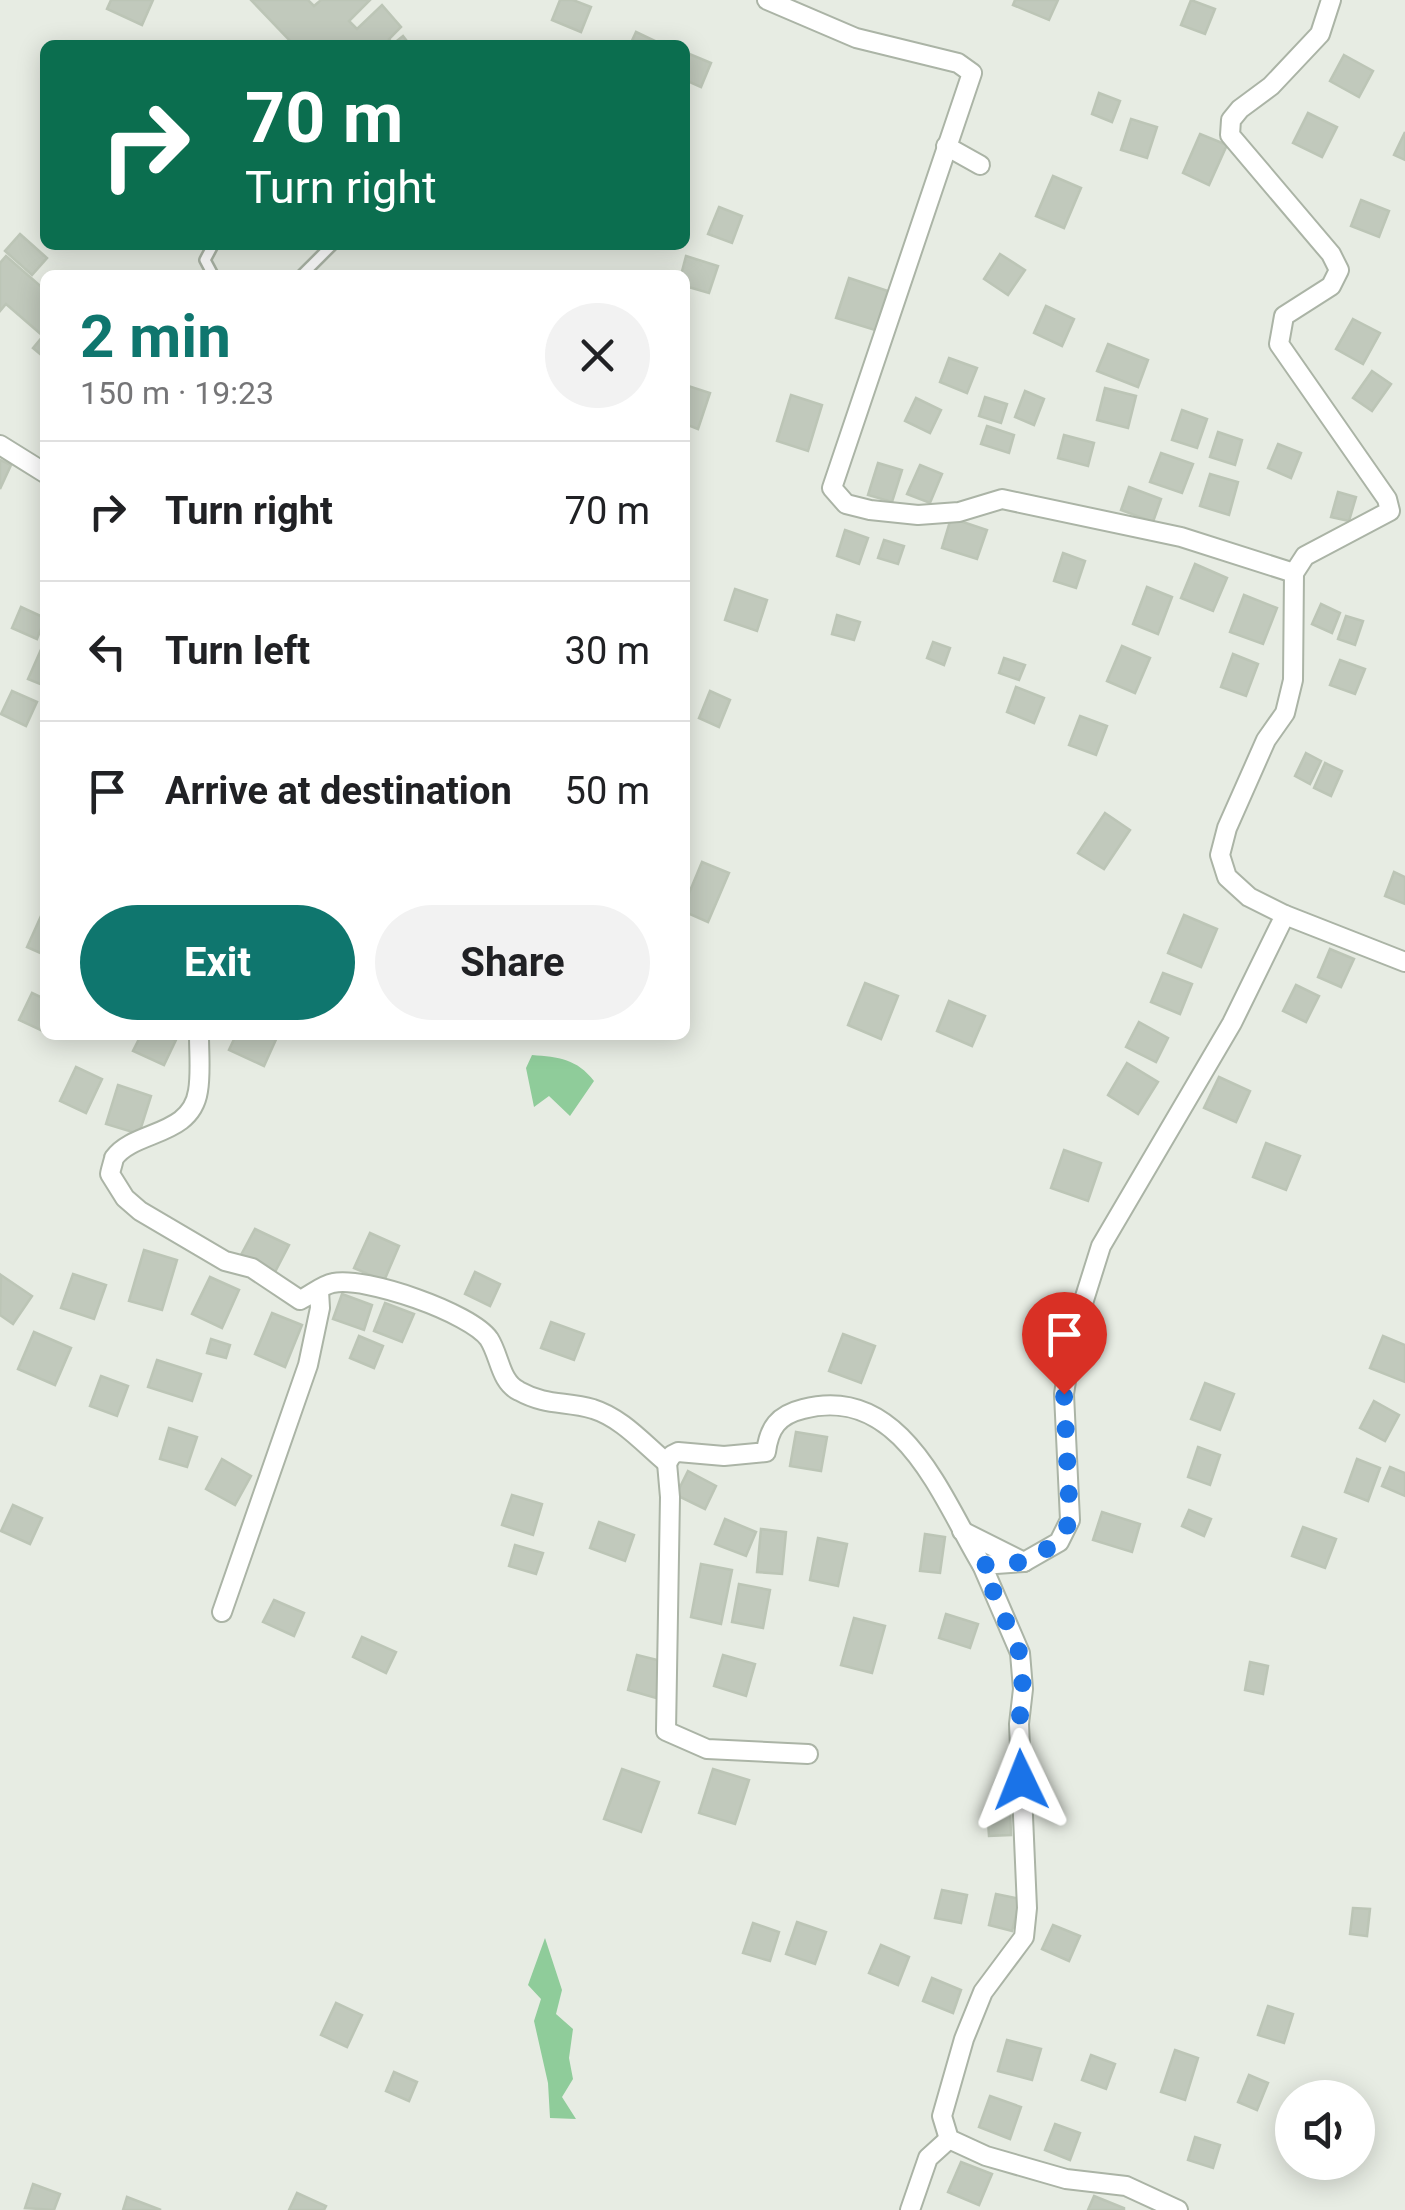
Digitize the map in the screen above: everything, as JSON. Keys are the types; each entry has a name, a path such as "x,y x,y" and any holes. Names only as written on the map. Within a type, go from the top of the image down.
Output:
{"street":[{"path":"767,0 856,38 958,62 972,73 832,488 846,504 918,514 959,512 1002,499 1181,537 1294,573"},
{"path":"1331,0 1320,34 1271,86 1240,108 1231,120 1230,136 1331,254 1339,270 1331,286 1284,316 1279,344 1387,499 1398,508 1305,556 1294,573 1293,680 1285,713 1266,740 1227,828 1220,856 1227,876 1249,897 1284,915 1405,962"},
{"path":"946,146 980,165"},
{"path":"0,444 36,461"},
{"path":"982,1565 1024,1562 1059,1542 1070,1520 1064,1394 1073,1335 1101,1246 1232,1024 1284,915"},
{"path":"200,1040 198,1092 190,1112 114,1159 110,1174 126,1198 140,1211 225,1261 252,1268 300,1300 330,1283 351,1281 414,1298 466,1319 480,1327 491,1341 514,1390 548,1404 567,1403 616,1418 666,1463 670,1497 666,1732 707,1749 808,1754"},
{"path":"222,1612 308,1366 320,1308 319,1291"},
{"path":"666,1463 678,1452 724,1456 766,1452 769,1431 782,1417 804,1408 837,1406 874,1416 898,1430 922,1460 982,1565 1020,1654 1027,1908 1024,1938 983,1992 964,2039 942,2116 950,2139 986,2156 1066,2179 1126,2186 1178,2210"},
{"path":"961,1530 1024,1562"},
{"path":"910,2210 928,2158 950,2139"}],"lane":[{"path":"307,270 327,250"}],"shaded area":[{"path":"532,1055 567,1060 594,1081 570,1116 549,1096 534,1107 526,1068"},
{"path":"545,1938 562,1990 556,2014 573,2029 569,2058 573,2079 562,2097 576,2119 550,2118 548,2083 534,2021 541,1999 528,1985"}],"building":[{"path":"111,0 153,0 142,25 107,9"},
{"path":"251,0 308,0 314,6 321,0 370,0 349,21 357,29 382,5 401,27 390,40 289,40"},
{"path":"560,0 591,7 581,32 552,20"},
{"path":"1015,0 1058,0 1049,20 1013,5"},
{"path":"1191,0 1215,9 1205,34 1181,25"},
{"path":"636,32 653,40 632,40"},
{"path":"690,54 711,63 701,87 690,82"},
{"path":"1344,55 1373,71 1359,97 1330,81"},
{"path":"1099,93 1120,101 1112,122 1092,114"},
{"path":"1308,113 1337,127 1322,157 1293,143"},
{"path":"1131,119 1157,127 1147,158 1121,150"},
{"path":"1405,132 1405,160 1394,155"},
{"path":"1200,134 1227,145 1209,185 1183,173"},
{"path":"1053,176 1081,188 1064,228 1036,216"},
{"path":"1361,200 1389,211 1379,237 1351,226"},
{"path":"719,207 742,216 732,243 708,234"},
{"path":"20,234 47,258 32,275 5,251"},
{"path":"1000,254 1025,270 1008,295 984,279"},
{"path":"6,256 40,286 40,333 6,304 0,311 0,263"},
{"path":"686,256 718,266 709,293 690,287 690,270 682,270"},
{"path":"849,278 888,291 875,330 836,318"},
{"path":"1046,306 1074,319 1062,346 1034,333"},
{"path":"1353,319 1380,333 1363,364 1336,349"},
{"path":"1108,344 1148,360 1138,387 1097,371"},
{"path":"949,358 977,368 967,393 940,382"},
{"path":"1372,371 1391,384 1372,411 1353,398"},
{"path":"690,387 710,393 698,429 690,426"},
{"path":"1105,388 1136,396 1128,428 1097,420"},
{"path":"1025,391 1044,399 1034,425 1015,417"},
{"path":"791,395 822,405 808,451 777,441"},
{"path":"985,397 1007,404 1001,423 979,416"},
{"path":"916,398 941,410 930,433 905,421"},
{"path":"1182,410 1207,419 1197,448 1172,440"},
{"path":"987,426 1014,435 1009,453 981,444"},
{"path":"1218,432 1242,440 1235,465 1210,457"},
{"path":"1064,435 1094,443 1088,466 1058,458"},
{"path":"1278,444 1301,453 1291,478 1268,468"},
{"path":"1161,453 1193,464 1182,493 1150,482"},
{"path":"0,460 11,465 0,489"},
{"path":"878,463 902,470 892,502 868,495"},
{"path":"920,465 942,474 930,503 907,494"},
{"path":"1210,474 1238,482 1229,515 1200,506"},
{"path":"1129,487 1161,499 1153,522 1121,510"},
{"path":"1338,492 1356,497 1349,521 1331,517"},
{"path":"951,518 987,530 977,559 942,548"},
{"path":"845,530 868,538 859,564 837,556"},
{"path":"884,540 904,546 898,564 878,558"},
{"path":"1063,553 1085,561 1076,588 1054,581"},
{"path":"1195,564 1227,578 1213,611 1181,598"},
{"path":"1147,587 1172,597 1158,634 1133,624"},
{"path":"735,589 767,600 757,631 725,620"},
{"path":"1244,595 1277,608 1263,644 1230,632"},
{"path":"1321,604 1340,613 1332,633 1312,624"},
{"path":"21,607 40,616 37,639 12,628"},
{"path":"837,615 860,622 854,640 832,634"},
{"path":"1346,616 1363,621 1355,645 1338,639"},
{"path":"933,642 950,648 944,665 927,658"},
{"path":"1122,646 1150,658 1135,693 1107,681"},
{"path":"40,652 40,684 28,679"},
{"path":"1233,654 1258,664 1246,696 1221,687"},
{"path":"1004,658 1025,665 1019,680 999,673"},
{"path":"1340,660 1365,669 1355,694 1330,685"},
{"path":"1016,687 1044,698 1034,723 1007,712"},
{"path":"12,691 37,702 26,726 1,714"},
{"path":"710,691 730,700 719,727 699,718"},
{"path":"1080,716 1107,726 1096,755 1069,745"},
{"path":"1306,753 1321,761 1310,784 1295,776"},
{"path":"1325,763 1342,771 1331,796 1314,788"},
{"path":"1105,813 1130,830 1104,869 1078,853"},
{"path":"702,862 729,873 708,922 690,914 690,891"},
{"path":"1394,872 1405,877 1405,904 1385,896"},
{"path":"1184,915 1217,929 1201,967 1168,953"},
{"path":"40,918 40,953 27,947"},
{"path":"1330,949 1354,959 1341,987 1318,977"},
{"path":"1163,973 1192,984 1180,1014 1151,1002"},
{"path":"865,983 898,996 881,1039 848,1025"},
{"path":"1296,985 1319,996 1306,1022 1283,1011"},
{"path":"32,993 40,997 40,1030 19,1020"},
{"path":"949,1001 985,1016 972,1046 937,1031"},
{"path":"1139,1022 1168,1038 1156,1062 1126,1047"},
{"path":"138,1040 176,1040 164,1065 133,1051"},
{"path":"234,1040 276,1040 264,1066 229,1050"},
{"path":"1127,1063 1158,1082 1138,1114 1108,1095"},
{"path":"76,1067 102,1079 86,1113 60,1101"},
{"path":"1219,1077 1250,1091 1236,1122 1204,1108"},
{"path":"118,1085 151,1096 139,1134 106,1124"},
{"path":"1266,1143 1300,1156 1286,1190 1253,1177"},
{"path":"1064,1150 1101,1163 1088,1201 1051,1188"},
{"path":"255,1229 289,1245 275,1272 241,1255"},
{"path":"370,1233 399,1246 384,1281 354,1268"},
{"path":"144,1250 177,1260 162,1310 129,1301"},
{"path":"475,1272 500,1284 490,1306 465,1294"},
{"path":"73,1274 106,1285 94,1319 61,1308"},
{"path":"1,1275 32,1296 13,1324 0,1315"},
{"path":"210,1277 239,1290 222,1328 192,1314"},
{"path":"342,1294 372,1305 364,1330 333,1319"},
{"path":"385,1303 414,1314 402,1342 374,1331"},
{"path":"272,1313 302,1325 285,1367 255,1354"},
{"path":"551,1322 584,1334 574,1360 541,1348"},
{"path":"34,1332 71,1348 55,1385 18,1369"},
{"path":"843,1334 875,1346 861,1383 829,1371"},
{"path":"359,1336 383,1346 374,1368 350,1358"},
{"path":"1383,1336 1405,1345 1405,1382 1370,1368"},
{"path":"211,1339 230,1345 226,1358 207,1353"},
{"path":"157,1360 201,1374 192,1401 148,1387"},
{"path":"101,1376 128,1386 117,1416 90,1406"},
{"path":"1205,1383 1234,1394 1220,1430 1191,1419"},
{"path":"1374,1401 1399,1415 1385,1441 1360,1428"},
{"path":"169,1428 197,1437 187,1467 160,1459"},
{"path":"796,1432 827,1437 821,1471 790,1466"},
{"path":"1198,1447 1220,1455 1210,1485 1188,1477"},
{"path":"222,1459 251,1476 235,1505 206,1489"},
{"path":"1357,1459 1380,1468 1368,1501 1345,1492"},
{"path":"1390,1467 1405,1473 1405,1496 1382,1486"},
{"path":"688,1471 716,1486 705,1509 676,1495"},
{"path":"512,1495 542,1504 533,1535 502,1525"},
{"path":"13,1505 42,1518 30,1544 1,1531"},
{"path":"1189,1510 1211,1519 1204,1536 1182,1526"},
{"path":"1102,1512 1140,1524 1132,1552 1093,1540"},
{"path":"725,1519 756,1532 746,1556 715,1544"},
{"path":"599,1522 634,1535 625,1561 590,1548"},
{"path":"1303,1527 1336,1539 1325,1568 1292,1556"},
{"path":"761,1529 786,1532 782,1574 757,1572"},
{"path":"925,1534 945,1537 940,1573 920,1571"},
{"path":"818,1538 847,1544 838,1586 810,1580"},
{"path":"515,1545 543,1553 536,1574 509,1566"},
{"path":"701,1564 732,1570 721,1624 691,1617"},
{"path":"739,1584 770,1590 763,1628 732,1622"},
{"path":"274,1600 304,1613 294,1636 263,1622"},
{"path":"946,1614 978,1624 970,1648 939,1638"},
{"path":"854,1618 885,1626 872,1673 841,1665"},
{"path":"362,1637 396,1652 386,1673 353,1657"},
{"path":"637,1655 665,1662 656,1698 628,1690"},
{"path":"723,1655 755,1664 746,1696 714,1686"},
{"path":"1250,1662 1268,1666 1263,1694 1245,1690"},
{"path":"622,1769 659,1782 641,1832 604,1819"},
{"path":"713,1769 749,1780 735,1824 699,1813"},
{"path":"987,1806 1010,1806 1011,1835 989,1836"},
{"path":"942,1890 967,1895 961,1923 935,1918"},
{"path":"996,1894 1020,1899 1012,1931 989,1925"},
{"path":"1353,1908 1370,1909 1367,1936 1350,1934"},
{"path":"797,1922 826,1932 815,1964 786,1954"},
{"path":"753,1923 779,1932 770,1961 743,1953"},
{"path":"1053,1925 1080,1936 1069,1961 1042,1949"},
{"path":"881,1945 909,1957 898,1985 869,1973"},
{"path":"932,1978 961,1990 953,2013 923,2001"},
{"path":"336,2003 362,2015 347,2047 321,2035"},
{"path":"1268,2006 1293,2014 1284,2043 1258,2035"},
{"path":"1007,2040 1041,2049 1032,2080 998,2071"},
{"path":"1175,2050 1198,2058 1185,2100 1161,2092"},
{"path":"1091,2055 1115,2064 1106,2089 1082,2080"},
{"path":"394,2072 417,2082 409,2101 386,2091"},
{"path":"1249,2075 1268,2083 1257,2110 1238,2102"},
{"path":"990,2096 1021,2107 1010,2139 979,2127"},
{"path":"1055,2124 1080,2133 1070,2160 1045,2150"},
{"path":"1195,2137 1220,2145 1213,2168 1188,2160"},
{"path":"961,2162 992,2174 979,2205 948,2192"},
{"path":"33,2184 60,2194 54,2210 25,2208"},
{"path":"297,2193 326,2206 324,2210 289,2210"},
{"path":"1094,2196 1124,2208 1124,2210 1088,2210"},
{"path":"127,2197 161,2210 123,2210"}],"route":[{"path":"1021,1780 1020,1654 982,1565 1024,1562 1059,1542 1070,1520 1064,1394"}]}
